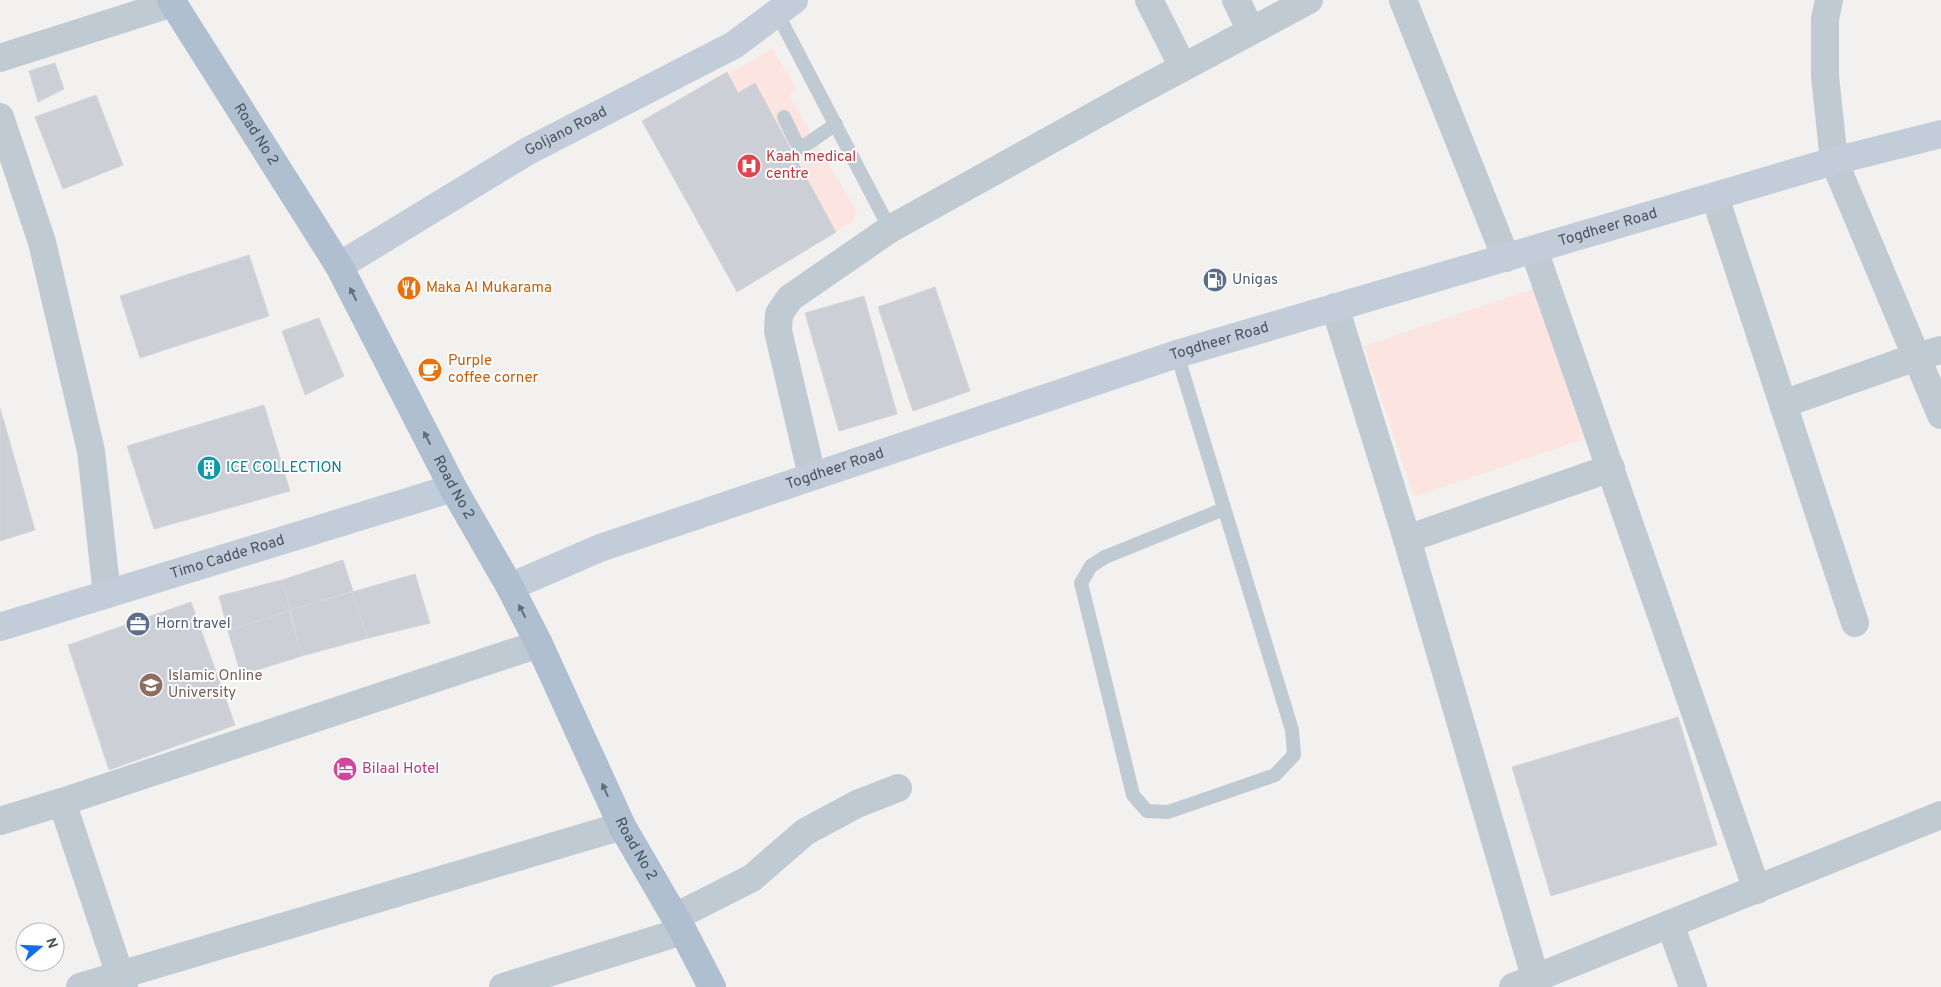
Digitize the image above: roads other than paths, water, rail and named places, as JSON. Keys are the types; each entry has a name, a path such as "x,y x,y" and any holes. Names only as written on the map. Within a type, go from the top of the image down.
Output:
{"main road":[{"name":"Road No 2","path":"172,1 339,266 453,488 510,587 539,644 622,826 679,924 712,987"}],"street":[{"path":"1149,0 1183,67"},
{"path":"1236,0 1251,31"},
{"path":"812,476 778,331 779,314 790,298 890,229 1183,67 1309,0"},
{"path":"1403,0 1506,258"},
{"path":"1829,0 1825,19 1825,76 1834,161 1928,354 1941,415"},
{"path":"0,58 172,1"},
{"name":"Goljano Road","path":"339,266 528,151 734,45 786,6"},
{"path":"0,117 42,242 91,450 107,594"},
{"name":"Togdheer Road","path":"510,587 600,548 1177,354 1834,161 1941,134"},
{"path":"1715,197 1855,623"},
{"path":"1534,250 1757,890"},
{"path":"1335,307 1407,538 1529,984 1849,850 1941,814"},
{"path":"1783,404 1928,354"},
{"path":"1407,538 1610,468"},
{"name":"Timo Cadde Road","path":"0,627 453,488"},
{"path":"0,821 539,644"},
{"path":"503,987 679,924 752,878 805,832 857,804 898,788"},
{"path":"62,802 122,981"},
{"path":"80,987 122,981 622,826"},
{"path":"1670,924 1693,987"}],"lane":[{"path":"786,6 836,124 890,229"},
{"path":"784,117 796,142 801,147 836,124"},
{"path":"1177,354 1292,730 1294,755 1275,776 1168,812 1147,811 1133,795 1081,583 1091,566 1105,557 1224,509"}],"place":[{"name":"Kaah medical centre","path":"749,166"},
{"name":"Unigas","path":"1215,280"},
{"name":"Maka Al Mukarama","path":"409,288"},
{"name":"Purple coffee corner","path":"430,370"},
{"name":"ICE COLLECTION","path":"209,468"},
{"name":"Horn travel","path":"138,624"},
{"name":"Islamic Online University","path":"151,685"},
{"name":"Bilaal Hotel","path":"345,769"}]}
